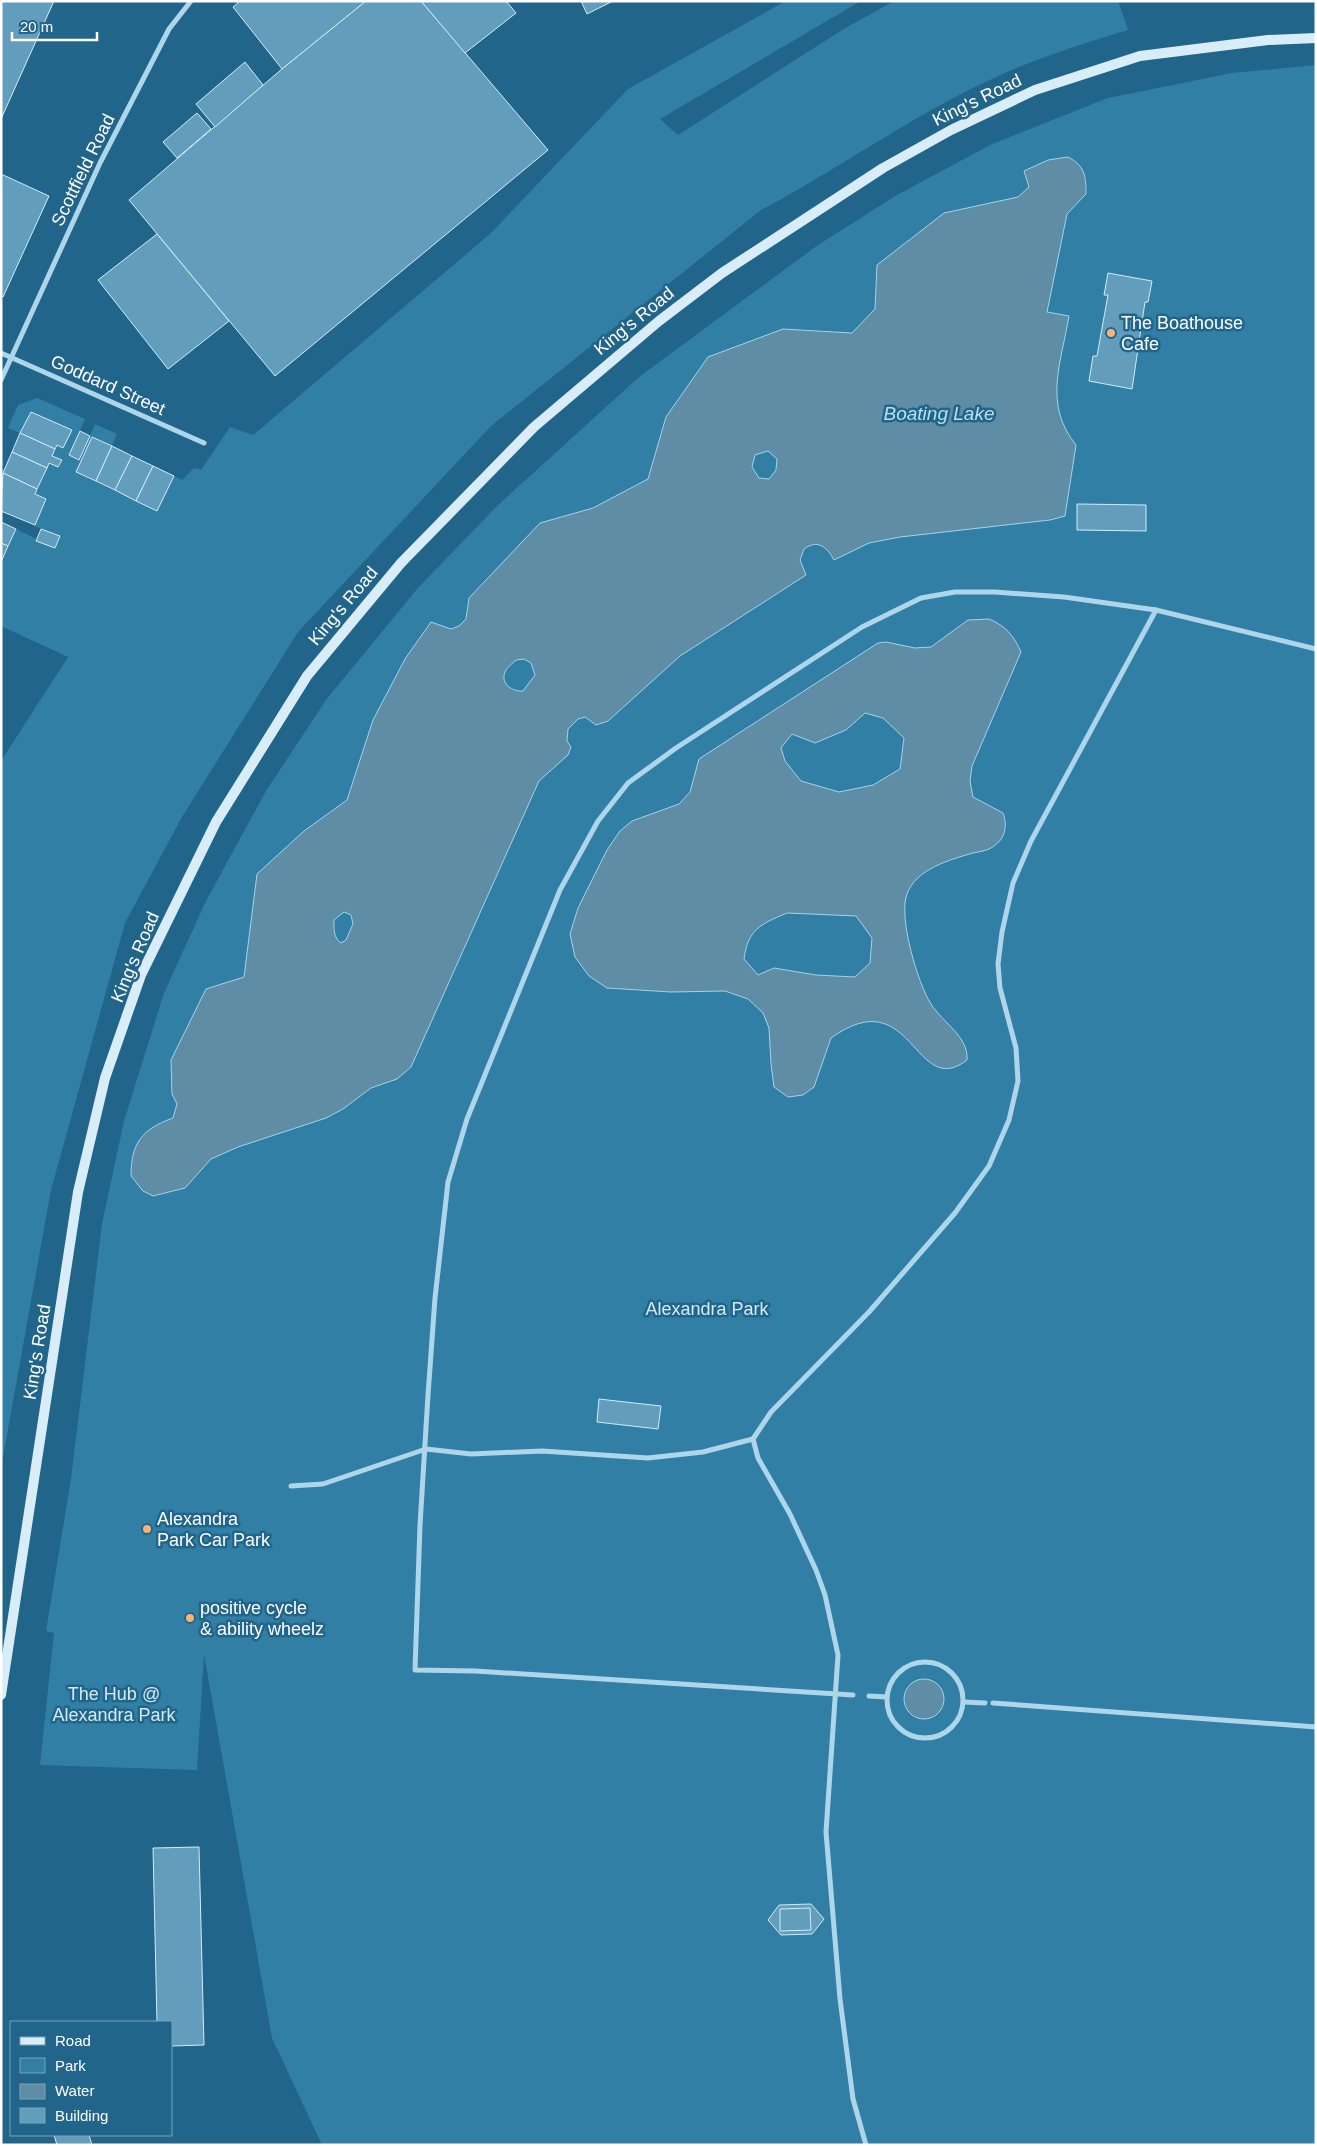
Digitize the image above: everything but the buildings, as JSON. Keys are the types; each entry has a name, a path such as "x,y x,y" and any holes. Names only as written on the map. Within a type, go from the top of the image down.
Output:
{"street":[{"name":"Scottfield Road","path":"1,380 104,155 169,29 191,1"},
{"name":"King's Road","path":"1,1695 78,1192 106,1078 141,975 216,822 307,676 401,563 534,427 652,327 722,273 860,183 952,130 1035,90 1140,56 1268,40 1316,38"},
{"name":"Goddard Street","path":"1,353 204,443"},
{"path":"853,1695 475,1671 415,1670 419,1604 420,1525 435,1298 448,1182 467,1119 560,890 598,821 628,783 676,748 862,628 921,598 955,592 995,592 1064,597 1156,610 1316,649"},
{"path":"291,1486 323,1484 426,1449 471,1454 542,1451 648,1458 703,1452 753,1439 771,1412 869,1312 936,1234 989,1166 1010,1120 1018,1082 1016,1048 1000,988 998,964 1002,932 1013,883 1031,841 1156,610"},
{"path":"753,1439 758,1458 790,1514 825,1595 838,1655 837,1694 826,1832 840,2000 853,2099 866,2145"},
{"path":"927,1662 945,1668 955,1677 962,1688 964,1702 961,1714 953,1726 932,1736 920,1737 902,1731 894,1722 888,1710 887,1697 891,1683 901,1671 915,1663 927,1662"},
{"path":"869,1696 887,1697"},
{"path":"964,1702 985,1703"},
{"path":"993,1703 1316,1727"}],"green space":[{"path":"786,1 861,1 660,119 678,135 842,30 894,1 1118,1 1128,30 1042,58 1009,71 962,94 933,109 761,210 491,426 298,632 182,817 125,923 51,1190 1,1468 1,761 68,657 1,626 1,562 16,529 55,548 60,536 34,526 46,499 35,494 49,463 59,467 62,460 52,456 57,445 63,448 71,430 31,412 20,433 8,428 18,405 37,398 85,419 69,455 79,460 95,424 117,434 112,446 92,437 76,472 157,510 174,476 182,480 194,468 201,470 230,427 253,435 490,234 628,89"},
{"name":"Alexandra Park","path":"1316,65 1316,2145 322,2145 272,2038 204,1654 197,1770 40,1765 54,1633 46,1631 71,1479 102,1224 124,1121 164,993 206,901 266,791 326,700 417,589 497,506 639,377 818,245 897,195 992,144 1108,98 1232,73"}],"water":[{"name":"Boating Lake","path":"1068,157 1074,160 1083,172 1086,188 1086,194 1067,214 1047,312 1069,316 1057,383 1057,399 1060,414 1066,430 1076,445 1065,516 1050,520 900,537 869,543 834,560 822,546 814,545 804,549 800,560 806,575 680,656 608,721 596,725 585,717 578,719 568,729 567,741 571,747 568,755 539,781 411,1067 397,1079 371,1088 343,1109 326,1118 238,1147 211,1159 185,1188 153,1196 143,1191 131,1176 133,1155 136,1146 146,1132 162,1122 173,1118 177,1104 172,1094 171,1060 206,989 244,977 257,874 304,831 347,800 373,720 405,659 431,622 451,629 459,626 466,619 469,598 540,523 593,508 648,479 666,417 708,357 783,329 852,333 875,309 877,265 944,213 1018,197 1029,187 1024,171 1048,160","holes":["768,451 777,459 776,470 769,479 759,478 752,467 755,455","524,659 531,663 535,675 523,691 512,689 504,680 506,670 516,660","344,912 351,915 353,924 346,940 341,943 335,935 334,920"]},
{"path":"989,619 1005,628 1021,652 972,766 970,781 973,797 1003,813 1004,833 996,845 989,849 954,859 926,872 911,885 905,905 907,934 920,982 936,1011 960,1037 967,1052 967,1060 949,1068 935,1066 896,1030 879,1022 858,1024 831,1038 814,1087 803,1095 788,1097 774,1087 769,1028 763,1013 748,999 725,991 671,992 607,988 589,976 575,957 570,934 578,908 607,850 620,831 632,821 679,804 690,792 699,759 878,643 886,642 915,648 931,647 968,620","holes":["865,713 883,718 904,738 900,769 873,785 839,792 801,781 785,761 781,748 792,734 815,743 846,730","787,913 856,916 872,938 870,963 855,977 816,975 774,968 758,975 744,959 749,941 763,924"]},
{"path":"928,1679 935,1682 941,1688 944,1699 943,1707 935,1716 928,1719 920,1719 913,1716 905,1707 904,1695 907,1688 916,1680"}],"place":[{"name":"The Boathouse Cafe","path":"1111,333"},
{"name":"Alexandra Park Car Park","path":"147,1529"},
{"name":"positive cycle & ability wheelz","path":"190,1618"}],"park label":[{"name":"The Hub @ Alexandra Park","path":"114,1704"}]}
